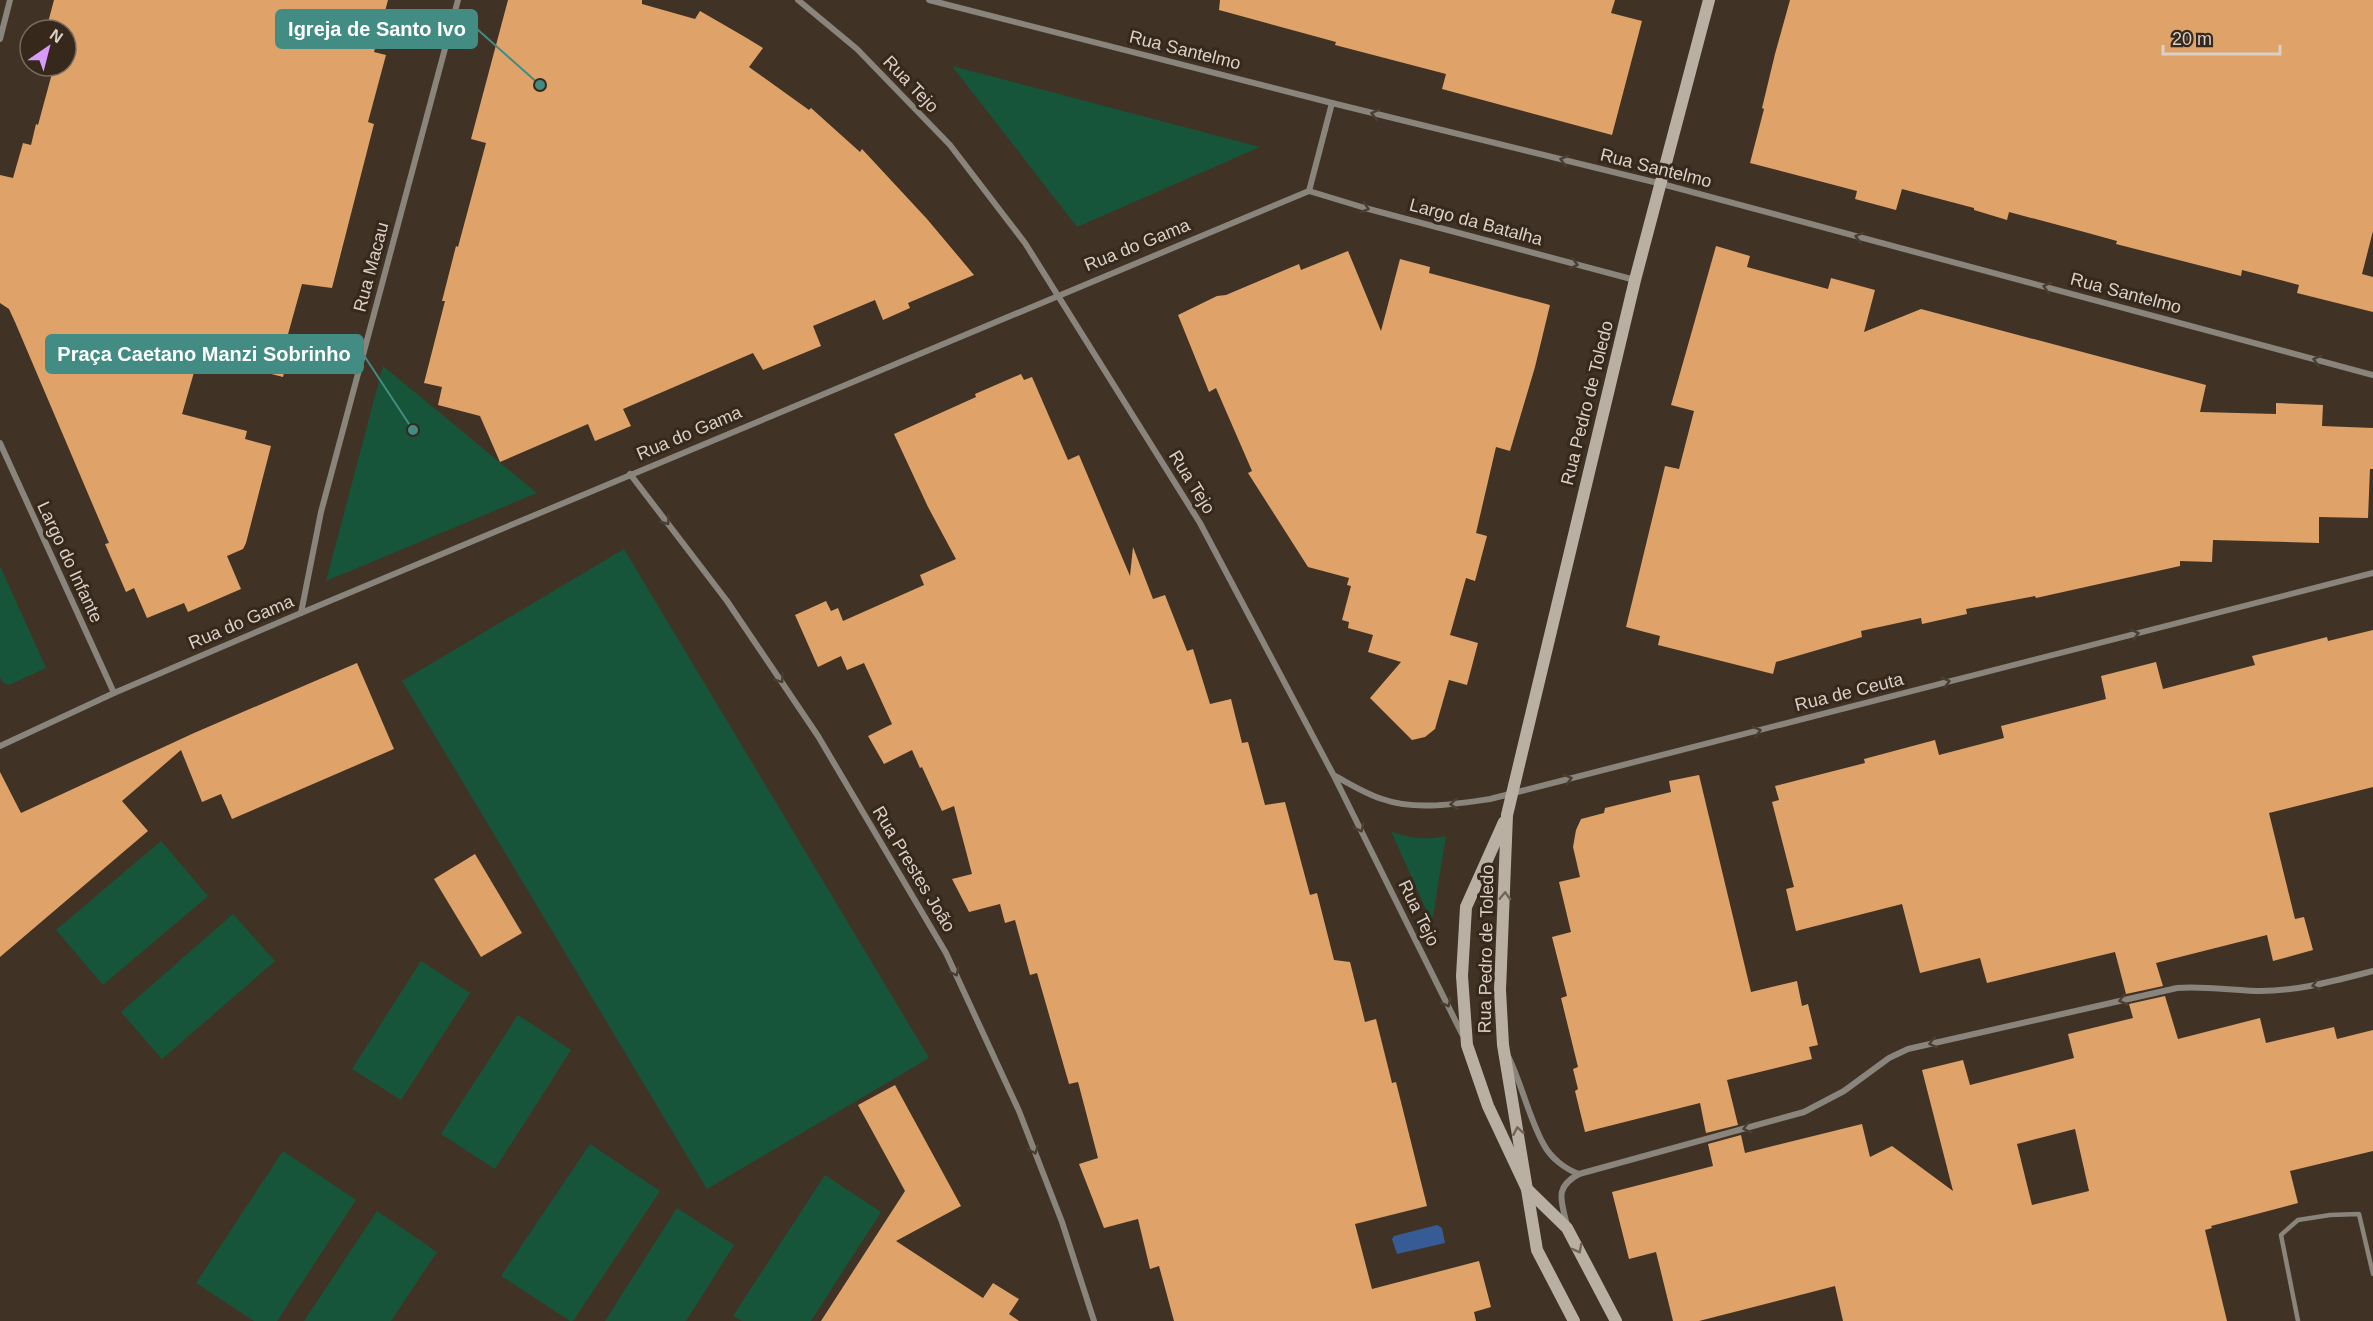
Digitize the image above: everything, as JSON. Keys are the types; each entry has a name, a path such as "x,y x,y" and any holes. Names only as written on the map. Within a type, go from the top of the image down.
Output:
{"street":[{"path":"0,39 10,0"},
{"name":"Rua Macau","path":"301,613 321,512 458,0"},
{"name":"Rua Tejo","path":"798,0 857,49 950,146 1025,243 1058,294 1200,523 1334,776 1467,1045"},
{"name":"Rua Santelmo","path":"929,0 1662,184 2373,375"},
{"name":"Rua Pedro de Toledo","path":"1574,1321 1537,1250 1503,1045 1500,990 1507,816 1635,280 1662,184 1708,0"},
{"path":"1309,190 1332,103"},
{"name":"Rua do Gama","path":"0,746 114,693 301,613 1309,190"},
{"name":"Largo da Batalha","path":"1309,190 1365,208 1635,280"},
{"name":"Largo do Infante","path":"0,442 16,483 114,693"},
{"name":"Rua Prestes João","path":"630,474 727,601 818,736 946,953 1019,1111 1062,1222 1094,1321"},
{"name":"Rua de Ceuta","path":"1334,776 1382,800 1415,806 1457,804 1512,794 2373,573"},
{"name":"Rua Pedro de Toledo","path":"1507,816 1466,907 1462,976 1467,1045 1488,1106 1527,1189 1567,1228 1616,1321"},
{"path":"1567,1228 1562,1200 1563,1189 1566,1181 1579,1174 1804,1112 1844,1091 1889,1058 1908,1049 2177,988 2203,986 2255,991 2306,987 2373,971"},
{"path":"1503,1045 1521,1083 1544,1146 1569,1170 1579,1174"}],"lane":[{"path":"2298,1321 2281,1235 2298,1220 2330,1215 2359,1214 2373,1274"}],"green space":[{"path":"952,66 1260,147 1077,227"},
{"path":"383,366 537,493 326,581"},
{"path":"624,549 929,1058 707,1189 402,681"},
{"path":"0,566 46,668 9,685 3,683 0,677"},
{"path":"1391,831 1418,838 1446,836 1432,923"},
{"path":"161,841 208,896 103,985 56,930"},
{"path":"233,914 275,961 162,1059 121,1012"},
{"path":"421,961 470,993 401,1100 352,1069"},
{"path":"518,1015 571,1050 495,1169 441,1134"},
{"path":"590,1144 660,1191 573,1321 570,1321 501,1276"},
{"path":"283,1151 356,1200 277,1321 254,1321 196,1283"},
{"path":"825,1175 881,1212 811,1321 742,1321 733,1316"},
{"path":"677,1208 734,1245 686,1321 605,1321"},
{"path":"377,1211 437,1252 391,1321 304,1321"}],"water":[{"path":"1437,1225 1442,1228 1445,1243 1397,1254 1392,1239 1394,1236"}],"building":[{"path":"54,0 388,0 374,52 386,55 368,122 374,124 332,288 302,284 285,345 291,346 283,377 199,355 182,414 247,431 245,439 271,446 246,543 243,549 227,556 241,589 188,612 184,603 147,618 134,588 126,592 105,544 109,543 15,322 9,309 0,303 0,175 13,178 23,143 31,145 51,78 78,78 78,18 49,18"},
{"path":"508,0 642,0 642,4 695,19 700,11 745,37 763,48 749,67 809,110 811,108 860,152 862,149 927,219 974,275 908,303 910,308 883,320 875,300 813,326 821,346 763,370 753,353 623,409 631,426 595,441 588,424 500,462 480,416 438,405 442,387 424,383 456,246 458,247 486,143 471,139"},
{"path":"1220,0 1615,0 1611,13 1642,21 1612,135 1442,89 1446,74 1335,45 1336,42 1219,10"},
{"path":"1790,0 2373,0 2373,231 2362,274 2373,277 2373,312 2297,293 2299,285 2242,270 2241,276 2116,244 2117,241 2009,212 2007,220 1974,210 1974,208 1902,189 1896,210 1855,199 1857,191 1750,163"},
{"path":"1716,246 1750,256 1747,267 1828,289 1831,278 1875,290 1864,332 1921,309 2206,385 2200,412 2276,414 2276,403 2323,405 2322,426 2373,428 2373,469 2370,469 2368,518 2319,517 2319,543 2213,540 2212,562 2180,561 2180,566 2036,598 2035,596 1966,609 1967,614 1922,624 1921,618 1861,631 1862,637 1776,662 1773,674 1658,645 1660,636 1626,627 1665,466 1679,469 1694,411 1671,405"},
{"path":"1348,251 1381,331 1400,259 1430,267 1429,273 1550,305 1535,367 1510,451 1496,447 1476,533 1487,536 1475,581 1466,578 1450,635 1478,643 1467,685 1449,680 1435,729 1425,737 1412,740 1370,698 1401,662 1368,652 1373,635 1348,628 1349,622 1342,620 1351,586 1347,585 1349,578 1308,567 1248,473 1252,471 1216,388 1209,392 1178,315 1217,296 1226,295 1299,264 1301,270"},
{"path":"1021,374 1024,380 1032,377 1068,460 1079,455 1130,576 1133,547 1153,599 1165,595 1187,651 1193,649 1210,704 1231,699 1242,743 1248,742 1265,805 1285,802 1310,895 1317,893 1334,960 1350,962 1365,1022 1376,1019 1392,1083 1396,1082 1427,1206 1355,1224 1372,1289 1479,1261 1491,1307 1474,1312 1476,1321 1174,1321 1159,1266 1150,1269 1138,1219 1104,1228 1079,1164 1098,1158 1078,1082 1069,1084 1037,973 1030,975 1015,920 1005,923 1000,904 969,912 952,879 972,874 954,806 942,811 912,750 884,764 868,736 892,724 864,663 847,670 841,656 818,667 795,615 826,601 831,611 838,608 843,621 924,585 920,575 956,559 928,507 894,434"},
{"path":"2373,630 2373,787 2269,813 2295,919 2304,917 2313,950 2273,961 2267,935 2156,963 2163,986 2126,994 2115,952 1987,983 1980,958 1920,973 1902,904 1796,931 1786,889 1794,887 1772,802 1779,800 1775,786 1865,763 1864,759 1935,740 1939,755 2004,738 2001,726 2106,699 2101,676 2156,662 2163,689 2255,665 2252,656 2327,637 2328,641"},
{"path":"357,663 394,749 232,819 221,794 202,802 181,750 122,801 148,831 0,957 0,772 21,813 194,733"},
{"path":"1699,775 1751,992 1797,981 1802,1006 1808,1004 1818,1045 1809,1047 1812,1059 1727,1080 1738,1125 1706,1133 1700,1103 1585,1132 1575,1091 1578,1089 1573,1069 1578,1067 1561,998 1567,996 1552,937 1571,932 1559,882 1580,877 1573,847 1581,819 1604,813 1605,808 1671,792 1669,781"},
{"path":"475,854 522,933 481,957 434,879"},
{"path":"2165,996 2178,1039 2260,1018 2266,1043 2334,1027 2337,1039 2373,1030 2373,1151 2290,1171 2298,1203 2211,1226 2212,1228 2205,1230 2227,1321 1843,1321 1835,1286 1699,1321 1673,1321 1656,1252 1629,1259 1612,1192 1713,1166 1708,1144 1741,1135 1745,1153 1862,1124 1870,1157 1892,1146 1953,1191 1922,1070 1963,1060 1970,1085 2074,1058 2068,1034 2133,1018 2129,1004","holes":["2075,1129 2089,1191 2032,1205 2017,1144"]},
{"path":"895,1085 961,1206 896,1241 983,1298 993,1283 1019,1299 1009,1314 1019,1321 821,1321 905,1191 858,1105"}],"place":[{"name":"Igreja de Santo Ivo","path":"540,85"},
{"name":"Praça Caetano Manzi Sobrinho","path":"413,430"}]}
